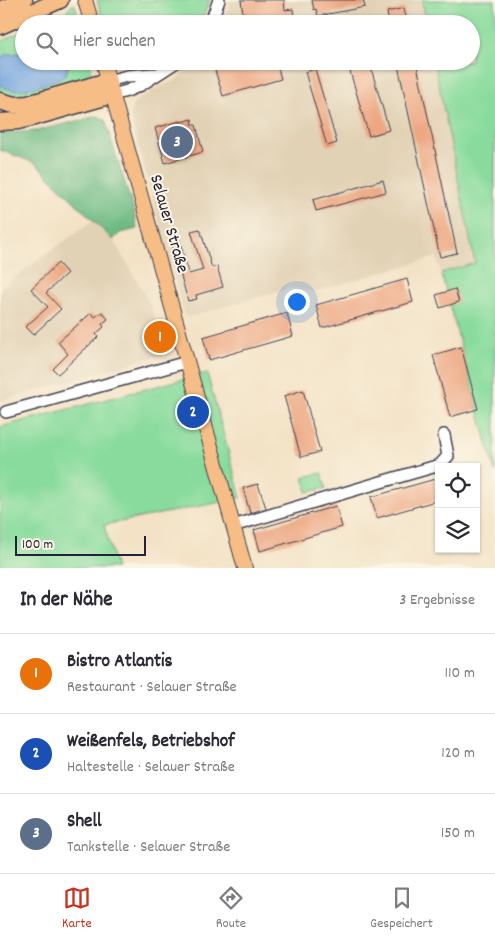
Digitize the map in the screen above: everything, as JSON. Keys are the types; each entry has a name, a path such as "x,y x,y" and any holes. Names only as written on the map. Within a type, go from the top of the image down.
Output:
{"highway":[{"path":"0,10 24,0"},
{"path":"26,15 60,0"},
{"path":"36,15 42,8"},
{"path":"0,26 15,20"},
{"path":"0,36 15,28"},
{"path":"0,101 14,105 28,104 110,88"},
{"path":"0,122 31,118 110,88"}],"main road":[{"path":"85,0 90,15"},
{"name":"Selauer Straße","path":"105,70 245,568"}],"street":[{"path":"213,15 219,0"},
{"path":"110,88 127,91 163,70"},
{"path":"6,412 187,362"},
{"path":"233,526 440,465 448,456 444,435"}],"shaded area":[{"path":"231,0 423,0 426,15 225,15"},
{"path":"187,70 437,70 475,263 441,273 436,257 313,292 290,288 189,317 184,315 130,114 134,103 152,91 176,80"},
{"path":"93,220 113,240 150,304 158,327 166,327 172,352 0,401 0,288"}],"green space":[{"path":"97,0 210,0 204,15 101,15"},
{"path":"422,0 495,0 495,472 441,273 475,263 436,70 480,70 480,15 425,15"},
{"path":"72,5 75,5 78,15 62,15"},
{"path":"15,34 15,54 8,54 0,58 0,43"},
{"path":"67,70 91,70 80,83 48,93 11,97 0,92 0,84 6,88 23,89 43,85 66,75"},
{"path":"98,116 105,120 134,212 137,229 120,233 113,240 35,163 0,150 0,133 36,131"},
{"path":"207,373 241,498 104,525 116,568 0,568 0,427"},
{"path":"322,473 326,488 307,492 303,477"}],"water":[{"path":"8,54 15,54 15,70 67,70 66,75 33,88 14,90 6,88 0,84 0,58"}],"building":[{"path":"241,0 284,0 285,10 293,9 294,15 237,15 243,14"},
{"path":"312,0 363,0 365,7 323,15 318,15 316,9 314,10"},
{"path":"404,8 405,15 388,15 387,12"},
{"path":"215,70 278,70 281,79 223,96"},
{"path":"315,70 337,143 327,146 305,72"},
{"path":"350,70 372,70 389,130 369,136"},
{"path":"399,70 418,70 457,253 440,257"},
{"path":"192,119 193,125 196,125 203,152 165,163 155,128"},
{"path":"383,180 386,192 316,211 313,200"},
{"path":"200,229 212,268 217,266 223,287 196,295 197,299 188,301 170,237 178,235 189,274 203,270 191,231"},
{"path":"58,263 67,273 46,293 61,309 33,335 25,327 48,307 31,289"},
{"path":"407,279 413,302 322,328 316,305"},
{"path":"455,289 459,302 440,308 436,295"},
{"path":"102,312 108,319 102,324 104,327 96,334 98,337 58,374 53,369 68,354 58,342 91,313 95,317"},
{"path":"287,313 293,336 209,360 203,337"},
{"path":"158,327 165,331 161,337 164,346 153,349 149,337 152,336"},
{"path":"461,347 478,409 450,417 433,355"},
{"path":"303,390 320,452 301,457 284,396"},
{"path":"435,479 435,501 377,518 371,497"},
{"path":"258,484 266,508 250,513 243,488"},
{"path":"336,506 342,527 260,551 254,530"}],"place":[{"name":"Shell","path":"177,142"},
{"name":"Bistro Atlantis","path":"160,337"},
{"name":"Weißenfels, Betriebshof","path":"193,412"}]}
